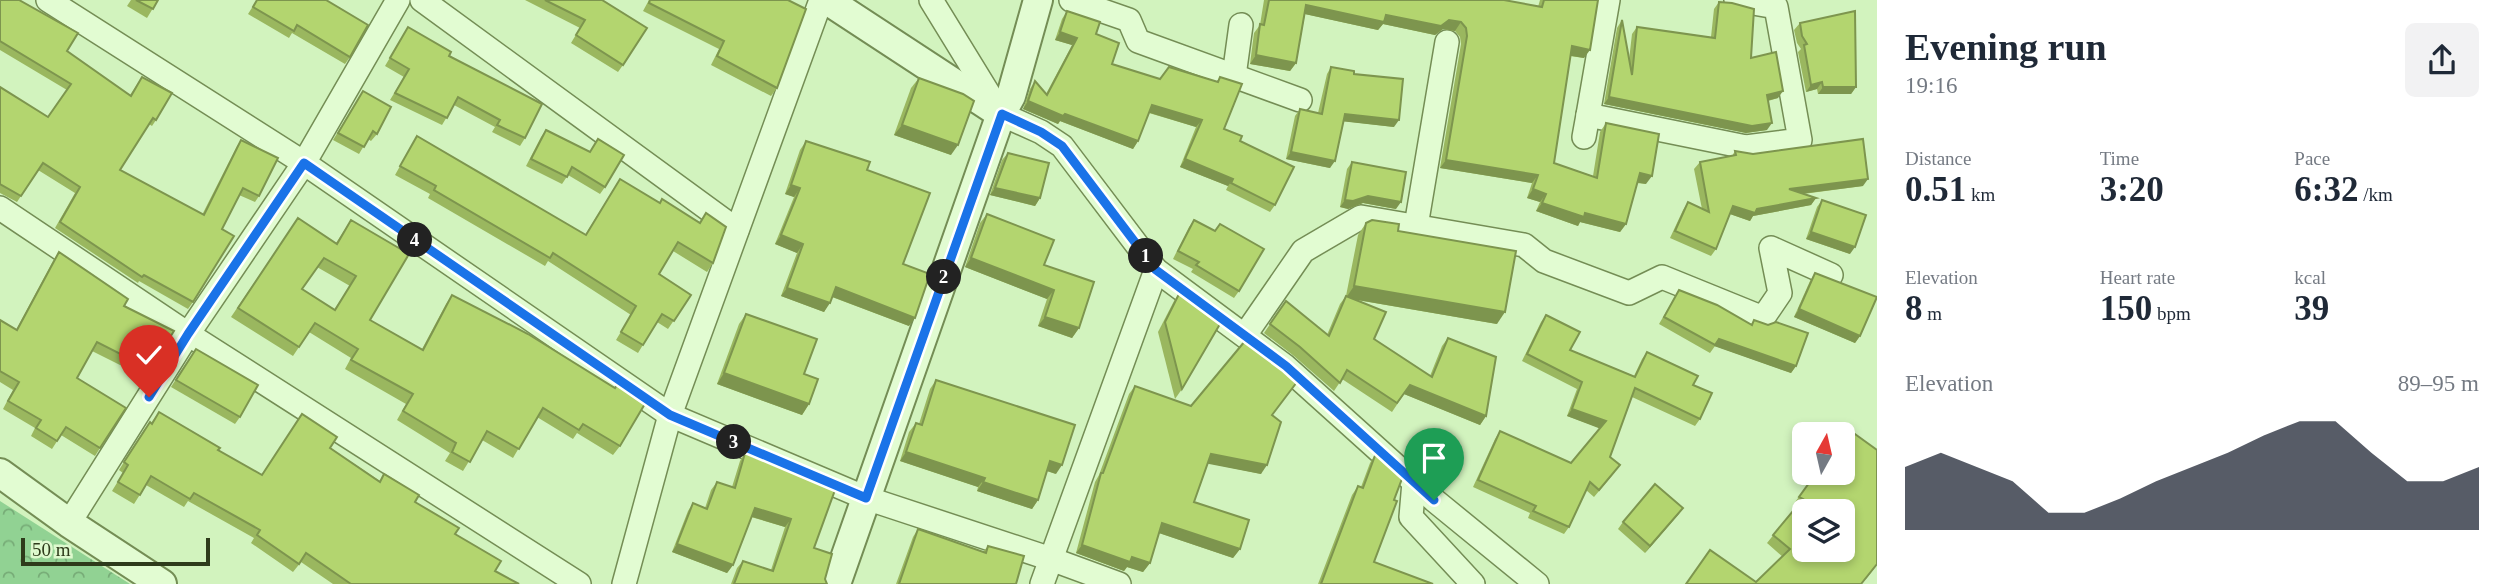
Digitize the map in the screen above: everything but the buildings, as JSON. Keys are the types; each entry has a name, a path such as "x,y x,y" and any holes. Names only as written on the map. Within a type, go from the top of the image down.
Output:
{"street":[{"path":"49,0 304,163 670,415 866,498 1119,584"},
{"path":"69,523 188,334 304,163 398,0"},
{"path":"422,0 737,230"},
{"path":"624,584 670,415 821,0"},
{"path":"827,0 1002,114 1041,132 1062,146 1156,270 1286,366 1414,482 1536,584"},
{"path":"930,0 1002,114"},
{"path":"836,584 1002,114 1011,96 1038,0"},
{"path":"1072,0 1129,20 1138,41 1300,100"},
{"path":"1608,0 1586,126 1746,148 1800,140 1776,7 1736,0"},
{"path":"1234,76 1241,25"},
{"path":"1416,226 1447,42"},
{"path":"0,208 188,334 579,584"},
{"path":"1245,335 1303,251 1361,217 1524,245 1544,261 1629,293 1662,277 1763,318 1780,293 1771,248 1831,275"},
{"path":"1042,584 1156,270"},
{"path":"0,473 69,523 162,584"},
{"path":"1414,482 1411,517 1473,584"}],"green space":[{"path":"0,501 130,584 0,584"}],"route":[{"path":"149,397 188,334 304,163 670,415 866,498 1002,114 1041,132 1062,146 1156,270 1286,366 1434,500"}]}
